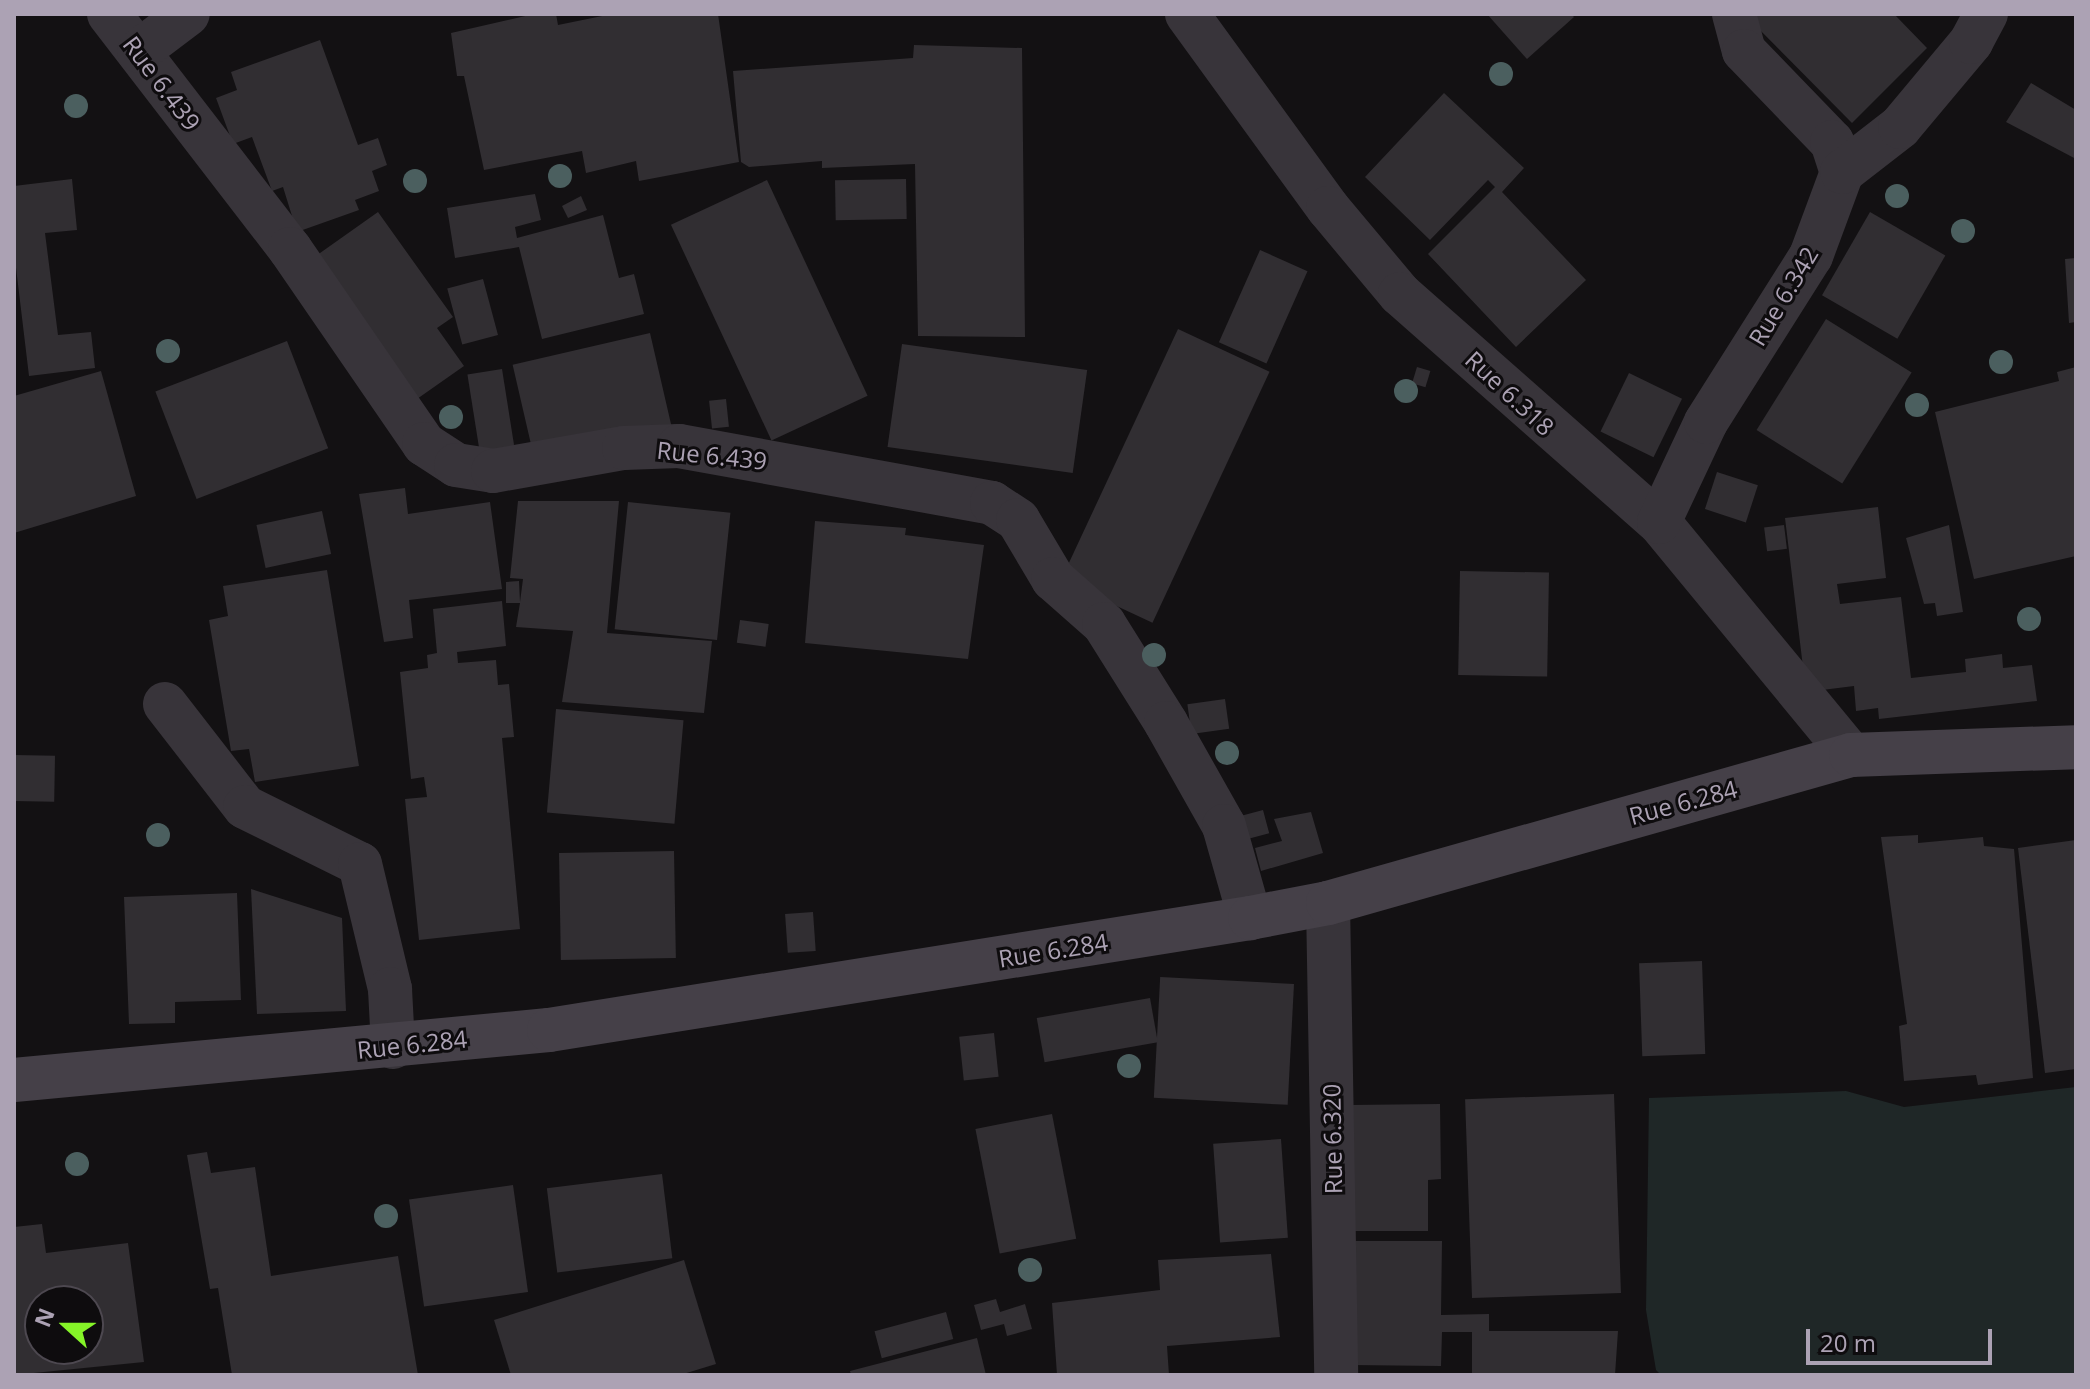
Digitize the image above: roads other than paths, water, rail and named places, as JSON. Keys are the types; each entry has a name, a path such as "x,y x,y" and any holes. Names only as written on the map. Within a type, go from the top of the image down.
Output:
{"street":[{"name":"Rue 6.439","path":"109,14 290,249 424,444 456,465 493,471 624,448 679,446 992,503 1018,520 1053,579 1104,624 1166,723 1224,826 1250,918"},
{"path":"139,51 188,14"},
{"name":"Rue 6.318","path":"1187,14 1328,208 1400,294 1659,522 1851,755"},
{"path":"1734,14 1744,51 1832,142 1842,172 1900,127 1971,42 1986,14"},
{"name":"Rue 6.342","path":"1659,522 1706,422 1811,256 1842,172"},
{"path":"165,704 245,807 360,864 390,989 393,1047"},
{"name":"Rue 6.284","path":"14,1080 393,1047 549,1030 1250,918 1328,903 1851,755 2076,747"},
{"name":"Rue 6.320","path":"1328,903 1336,1375"}]}
